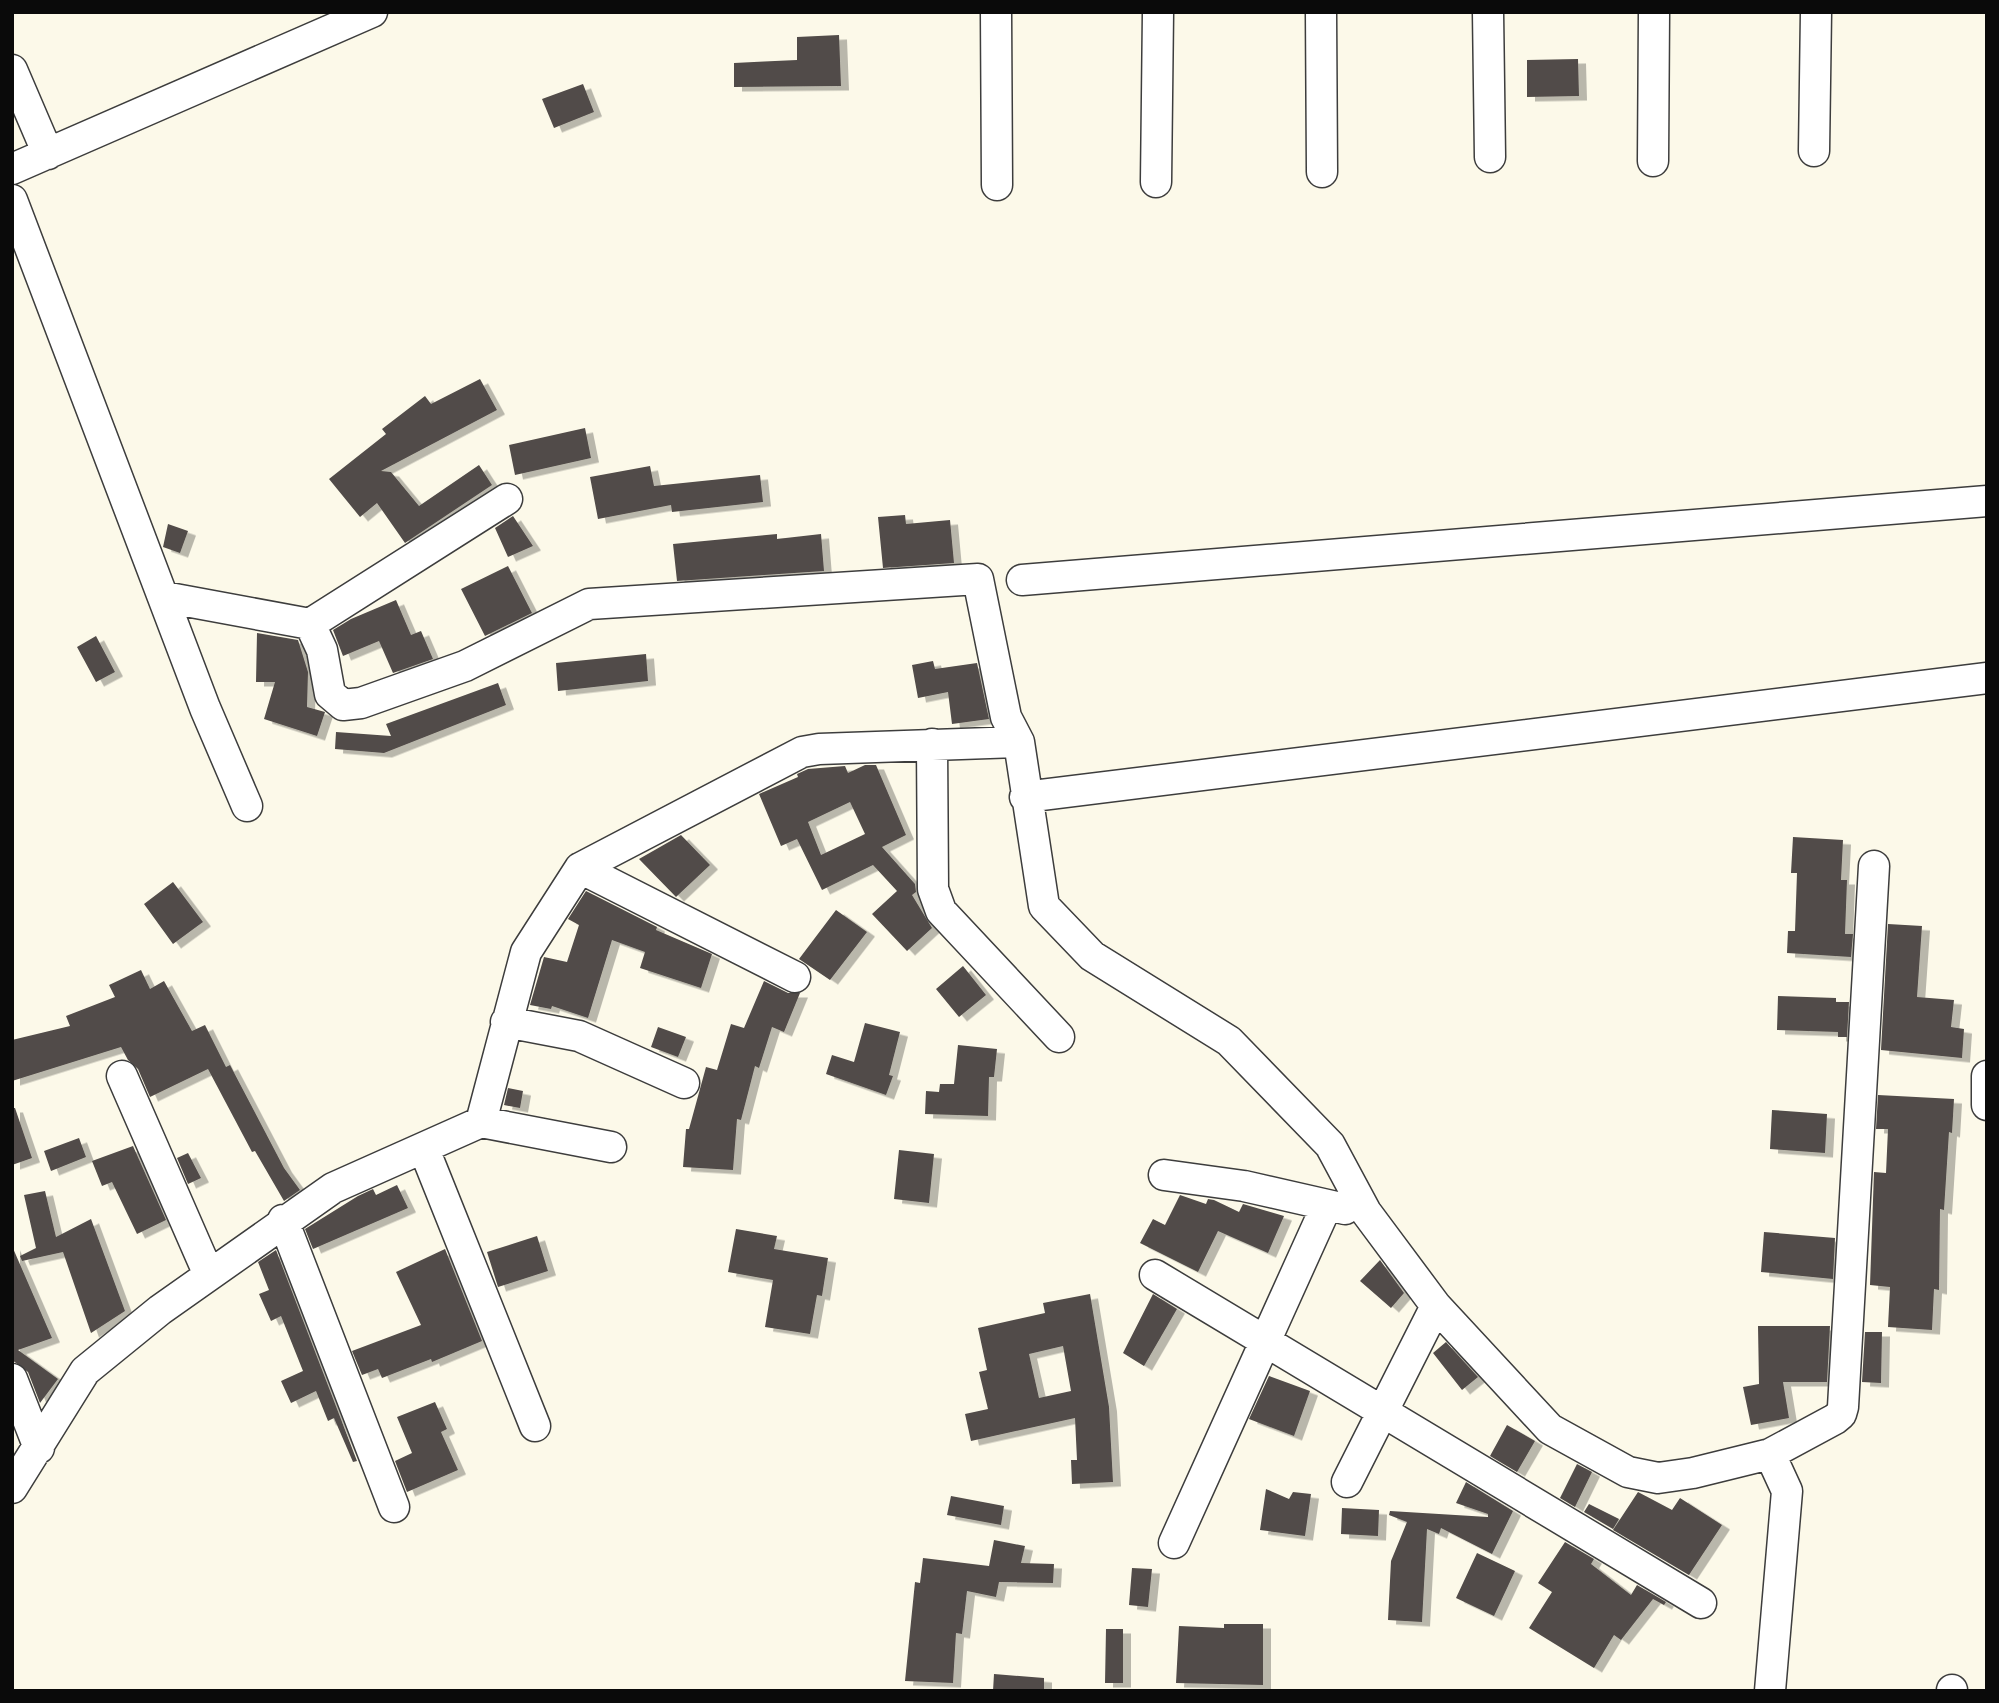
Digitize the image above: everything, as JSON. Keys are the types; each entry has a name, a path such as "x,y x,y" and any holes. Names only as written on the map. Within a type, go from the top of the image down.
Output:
{"street":[{"path":"12,169 372,12"},
{"path":"996,12 997,185"},
{"path":"1156,182 1158,12"},
{"path":"1321,12 1322,172"},
{"path":"1488,12 1490,158"},
{"path":"1653,161 1654,12"},
{"path":"1814,152 1816,12"},
{"path":"12,70 48,153"},
{"path":"12,200 205,708 247,806"},
{"path":"164,597 310,624 507,499"},
{"path":"1022,580 1987,501"},
{"path":"310,624 322,650 330,694 343,705 360,704 466,666 589,604 978,579 1006,717 1019,742 1025,797 1044,906 1092,956 1229,1041 1330,1145 1366,1212 1436,1306 1549,1429 1628,1472 1658,1478 1770,1454 1841,1415 1874,866"},
{"path":"1025,797 1987,678"},
{"path":"481,1122 526,952 580,868 802,752 1019,742"},
{"path":"932,744 933,889 941,911 1059,1037"},
{"path":"580,868 795,977"},
{"path":"506,1022 579,1036 684,1083"},
{"path":"122,1076 209,1275"},
{"path":"1987,1076 1987,1105"},
{"path":"12,1488 85,1371 209,1275 333,1188 481,1122 611,1147"},
{"path":"424,1149 535,1426"},
{"path":"1164,1175 1244,1186 1326,1207 1366,1212"},
{"path":"1174,1543 1326,1207"},
{"path":"284,1220 394,1507"},
{"path":"1155,1275 1384,1409 1701,1603"},
{"path":"1347,1482 1436,1306"},
{"path":"12,1379 39,1448"},
{"path":"1770,1454 1787,1491 1770,1691"}],"building":[{"path":"839,35 841,86 734,87 734,63 797,60 797,37"},
{"path":"1578,59 1579,96 1527,97 1527,60"},
{"path":"583,84 594,112 554,128 542,99"},
{"path":"480,379 497,410 381,471 391,472 419,506 479,465 492,485 405,543 377,503 360,517 329,479 386,434 382,429 425,396 431,404"},
{"path":"585,428 591,458 515,475 509,445"},
{"path":"650,466 654,486 760,475 763,502 672,512 671,505 598,519 590,477"},
{"path":"905,515 906,524 950,520 954,563 883,568 878,517"},
{"path":"513,516 533,546 508,557 495,528"},
{"path":"168,524 188,531 180,553 163,547"},
{"path":"777,534 777,539 821,534 824,571 677,581 673,544"},
{"path":"508,566 532,613 485,636 461,589"},
{"path":"396,600 411,635 421,631 433,659 393,673 379,641 343,656 333,630 351,619"},
{"path":"257,633 298,640 308,672 307,707 325,712 317,736 264,719 275,682 256,682"},
{"path":"96,636 115,672 96,682 77,647"},
{"path":"646,654 648,681 558,691 556,663"},
{"path":"933,661 935,669 977,663 989,719 952,724 948,692 918,698 912,665"},
{"path":"498,683 506,705 384,753 335,749 336,732 391,736 386,724"},
{"path":"865,765 876,765 906,835 882,847 915,884 916,892 912,895 932,928 907,951 872,914 897,891 873,865 822,890 797,839 781,846 759,794 798,777 797,774 808,769 845,766 848,773","holes":["850,802 865,834 821,855 808,822"]},
{"path":"681,835 710,865 676,897 639,859"},
{"path":"1793,837 1843,840 1841,880 1847,880 1845,934 1853,934 1851,957 1787,953 1788,931 1795,931 1797,873 1791,873"},
{"path":"173,882 203,922 173,944 144,904"},
{"path":"586,891 657,927 656,930 712,954 701,988 640,968 645,952 612,940 588,1018 552,1006 551,1009 530,1005 544,957 567,962 579,925 568,919"},
{"path":"836,910 867,932 830,980 799,959"},
{"path":"1888,924 1922,926 1917,997 1954,1000 1951,1027 1964,1029 1962,1058 1881,1050"},
{"path":"963,966 986,995 959,1017 936,989"},
{"path":"141,970 150,989 164,981 192,1031 205,1025 226,1067 230,1065 284,1168 300,1190 284,1201 255,1151 252,1152 208,1069 150,1097 138,1069 128,1060 121,1047 12,1081 12,1040 70,1026 66,1016 115,997 109,985"},
{"path":"764,981 788,993 800,993 784,1032 772,1027 759,1068 755,1066 741,1120 737,1119 733,1170 683,1167 686,1129 689,1129 706,1067 717,1070 731,1024 744,1028"},
{"path":"1778,996 1836,998 1836,1002 1849,1002 1847,1037 1838,1037 1838,1032 1777,1030"},
{"path":"865,1023 900,1032 889,1075 893,1076 886,1095 826,1074 832,1055 854,1062"},
{"path":"658,1027 686,1037 678,1057 651,1047"},
{"path":"958,1045 997,1049 994,1077 989,1077 988,1116 925,1114 926,1091 939,1092 940,1084 954,1084"},
{"path":"508,1088 523,1091 520,1108 504,1105"},
{"path":"1878,1095 1954,1099 1944,1210 1940,1209 1939,1290 1934,1289 1932,1330 1888,1327 1890,1287 1870,1285 1874,1172 1886,1173 1888,1129 1876,1129"},
{"path":"12,1108 15,1108 32,1158 12,1165"},
{"path":"1772,1110 1827,1114 1825,1153 1770,1149"},
{"path":"79,1138 86,1157 51,1171 44,1151"},
{"path":"133,1146 166,1220 137,1234 112,1182 102,1186 92,1161"},
{"path":"899,1150 934,1154 929,1203 894,1199"},
{"path":"188,1153 201,1178 188,1184 177,1158"},
{"path":"397,1185 408,1208 313,1249 305,1229 358,1196 373,1189 376,1195"},
{"path":"45,1191 56,1237 91,1219 125,1311 91,1333 63,1252 22,1261 20,1256 36,1248 24,1195"},
{"path":"1180,1195 1206,1204 1208,1199 1214,1200 1239,1212 1243,1204 1284,1216 1268,1253 1218,1231 1198,1272 1140,1243 1153,1219 1165,1225"},
{"path":"736,1229 777,1236 774,1249 828,1258 822,1296 817,1295 810,1334 765,1327 773,1280 728,1272"},
{"path":"1764,1232 1835,1238 1833,1279 1761,1272"},
{"path":"537,1236 548,1271 498,1287 487,1252"},
{"path":"12,1246 52,1338 18,1350 58,1379 40,1403 28,1372 12,1360"},
{"path":"445,1249 482,1341 432,1362 431,1359 382,1378 378,1369 362,1375 352,1351 421,1325 396,1272"},
{"path":"276,1250 357,1461 353,1462 334,1418 328,1421 316,1391 291,1403 281,1381 303,1371 281,1316 271,1321 259,1294 269,1290 258,1262"},
{"path":"1380,1260 1404,1293 1391,1308 1360,1281"},
{"path":"1090,1294 1109,1407 1113,1482 1072,1484 1071,1460 1077,1460 1075,1418 971,1441 965,1414 988,1409 979,1372 987,1370 978,1328 1045,1313 1043,1303","holes":["1063,1346 1071,1391 1039,1398 1029,1354"]},
{"path":"1153,1294 1177,1309 1144,1366 1123,1353"},
{"path":"1758,1326 1830,1326 1827,1382 1783,1382 1789,1418 1751,1425 1743,1387 1759,1384"},
{"path":"1865,1332 1882,1332 1881,1383 1862,1382"},
{"path":"1446,1342 1478,1377 1462,1390 1433,1353"},
{"path":"1269,1376 1310,1391 1294,1436 1249,1419"},
{"path":"435,1402 447,1429 441,1432 458,1470 407,1492 395,1461 412,1453 397,1417"},
{"path":"1507,1425 1535,1441 1517,1472 1490,1456"},
{"path":"1577,1464 1592,1472 1575,1507 1560,1498"},
{"path":"1466,1482 1513,1511 1492,1554 1441,1528 1439,1534 1427,1529 1422,1622 1388,1620 1391,1561 1407,1522 1389,1515 1390,1511 1488,1517 1488,1514 1456,1503"},
{"path":"1266,1489 1289,1499 1293,1492 1311,1494 1305,1536 1260,1530"},
{"path":"1638,1492 1672,1510 1680,1498 1722,1525 1689,1575 1613,1530"},
{"path":"951,1496 1004,1506 1001,1525 947,1515"},
{"path":"1589,1504 1619,1519 1613,1529 1584,1512"},
{"path":"1342,1508 1379,1510 1378,1536 1341,1534"},
{"path":"994,1540 1025,1546 1021,1563 1054,1564 1053,1583 999,1582 996,1597 967,1591 962,1634 956,1633 953,1683 905,1681 915,1582 920,1583 923,1558 989,1566"},
{"path":"1565,1542 1594,1559 1591,1564 1631,1595 1637,1585 1666,1602 1664,1605 1653,1599 1621,1640 1614,1635 1594,1668 1529,1628 1552,1592 1538,1583"},
{"path":"1477,1553 1515,1571 1494,1616 1456,1598"},
{"path":"1132,1568 1152,1569 1148,1607 1129,1605"},
{"path":"1224,1624 1263,1624 1263,1685 1176,1683 1179,1626 1224,1628"},
{"path":"1106,1629 1123,1629 1123,1683 1105,1683"},
{"path":"994,1674 1044,1678 1044,1691 993,1691"}]}
